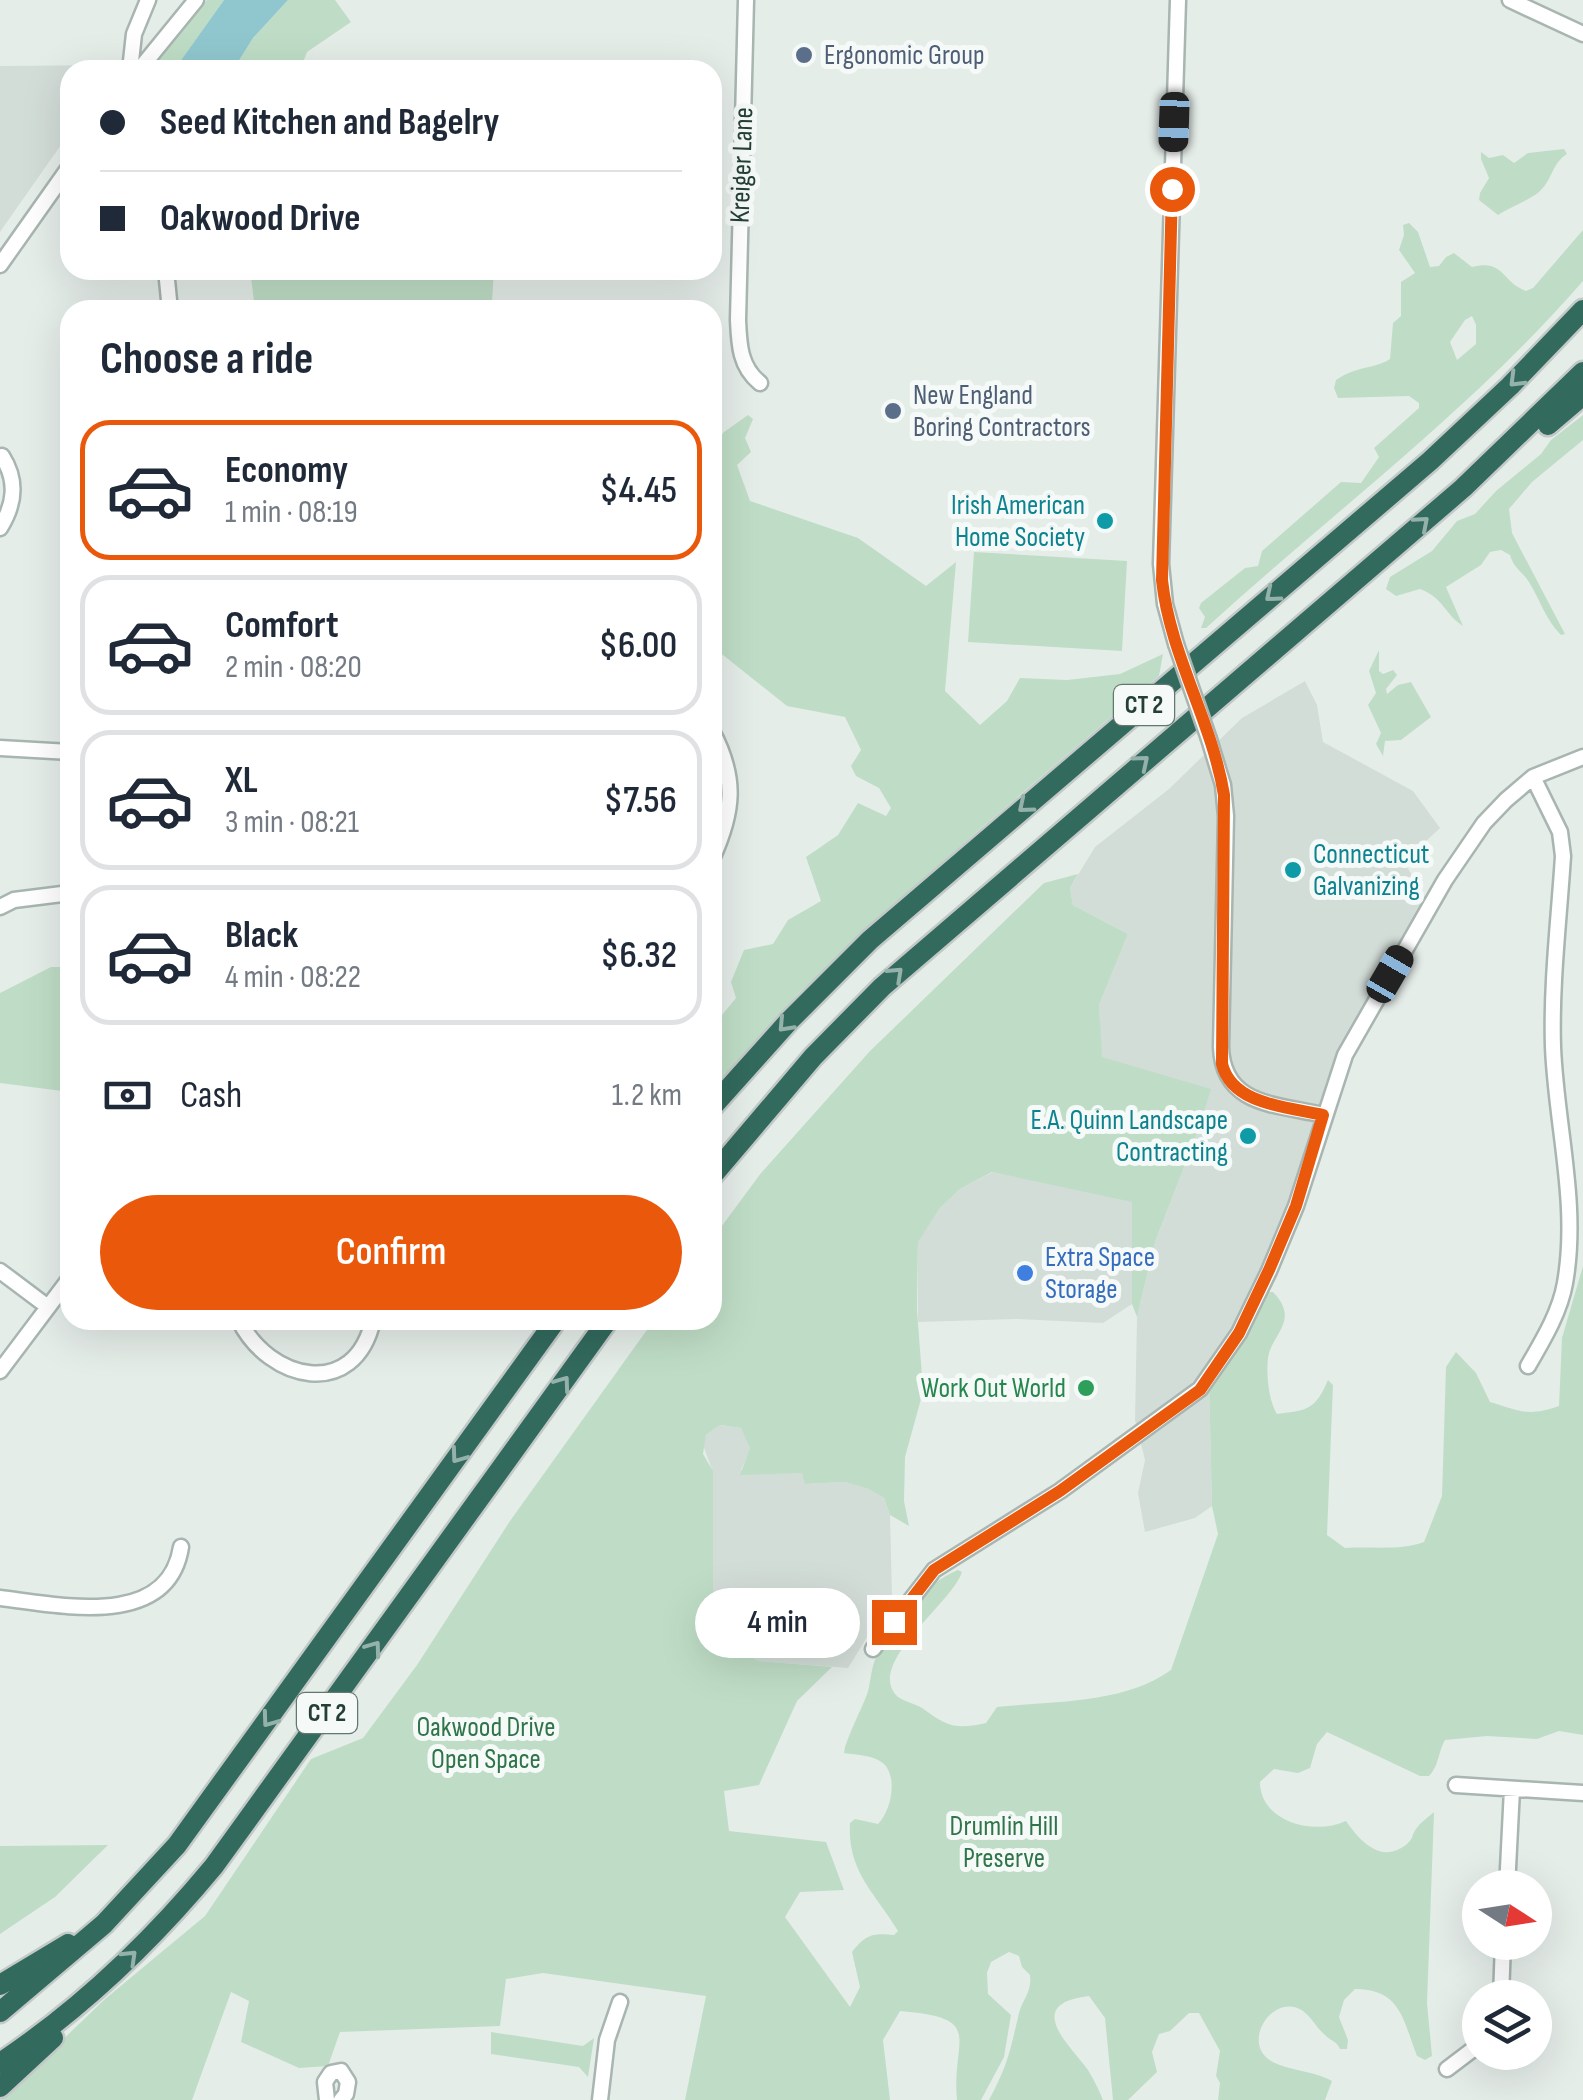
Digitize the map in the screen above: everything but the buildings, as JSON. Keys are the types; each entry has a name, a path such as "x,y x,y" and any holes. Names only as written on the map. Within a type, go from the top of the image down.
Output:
{"highway":[{"name":"CT 2","path":"722,1096 780,1030 870,940 1442,450 1583,310"},
{"name":"CT 2","path":"722,1164 802,1069 882,986 1474,478 1583,372"},
{"path":"1474,478 1583,395"},
{"name":"CT 2","path":"0,2012 115,1914 167,1857 226,1781 549,1330"},
{"name":"CT 2","path":"0,2063 101,1984 178,1908 237,1837 601,1330"},
{"path":"0,1984 58,1951 99,1920 115,1914"},
{"path":"0,2087 101,1984"}],"street":[{"path":"131,60 134,34 148,0"},
{"path":"148,60 196,0"},
{"name":"Kreiger Lane","path":"746,0 738,320 744,363 760,383"},
{"path":"1178,0 1161,552 1164,598 1176,644 1222,780 1226,816 1221,1043 1224,1074 1233,1087 1246,1095 1323,1115"},
{"path":"1510,0 1583,34"},
{"path":"0,265 60,180"},
{"path":"0,528 9,514 14,492 12,470 2,456"},
{"path":"0,748 60,751"},
{"path":"722,748 732,790 722,836"},
{"path":"874,1649 934,1570 1060,1491 1200,1390 1239,1333 1269,1270 1296,1206 1344,1054 1445,880 1484,823 1532,777 1583,757"},
{"path":"1528,1366 1548,1332 1565,1286 1569,1240 1568,1190 1553,1045 1562,856 1560,832 1532,777"},
{"path":"0,907 14,900 60,894"},
{"path":"0,1271 48,1307"},
{"path":"0,1370 60,1291"},
{"path":"245,1330 256,1348 291,1370 314,1376 335,1372 356,1357 370,1330"},
{"path":"0,1598 90,1608 124,1605 153,1593 173,1576 181,1547"},
{"path":"1456,1786 1583,1792"},
{"path":"1507,1870 1512,1789"},
{"path":"600,2100 607,2040 620,2002"},
{"path":"1446,2069 1462,2057"},
{"path":"328,2100 325,2082 330,2073 340,2071 348,2082 346,2094 340,2100"}],"shaded area":[{"path":"60,65 60,146 0,232 0,66"},
{"path":"1305,681 1317,705 1323,742 1413,791 1440,828 1404,862 1430,905 1345,1055 1269,1271 1209,1376 1212,1506 1195,1518 1145,1532 1138,1493 1145,1460 1135,1420 1137,1317 1155,1242 1197,1134 1101,1058 1099,1005 1128,934 1073,905 1070,888 1095,847 1169,789 1242,718"},
{"name":"Extra Space Storage","path":"993,1172 1132,1201 1132,1304 1103,1323 1017,1319 918,1322 918,1241 940,1208 960,1189"},
{"path":"720,1425 741,1428 748,1438 751,1448 741,1470 803,1473 806,1484 845,1482 870,1489 884,1498 890,1515 892,1597 848,1668 758,1661 732,1644 721,1628 713,1601 713,1472 703,1445 706,1435"}],"green space":[{"path":"207,0 224,0 181,60 157,60"},
{"path":"288,0 335,0 351,22 307,52 304,60 239,60 253,38"},
{"path":"1564,149 1567,154 1543,188 1529,199 1498,215 1479,200 1489,178 1481,152 1489,158 1503,155 1514,163 1528,153"},
{"path":"1409,223 1418,232 1430,267 1439,266 1454,253 1472,267 1497,269 1526,291 1533,288 1583,230 1583,281 1540,329 1447,418 1206,628 1201,628 1205,617 1199,608 1201,603 1245,568 1258,566 1262,551 1341,482 1361,483 1379,457 1374,448 1419,408 1419,403 1409,396 1338,398 1334,388 1336,380 1344,375 1390,359 1393,323 1401,316 1401,282 1415,273 1399,250 1403,225","holes":["1472,316 1476,344 1457,360 1450,342 1465,320"]},
{"path":"251,280 493,280 492,300 254,300"},
{"path":"748,415 753,419 745,438 751,452 737,465 750,501 858,538 926,586 956,562 945,691 980,725 1007,701 1020,678 1067,680 1120,674 1163,654 1159,676 972,836 799,993 722,1079 722,1015 736,998 731,982 744,950 773,944 788,920 821,901 806,857 838,835 858,803 886,816 891,808 879,788 856,776 851,766 861,750 845,717 787,706 722,654 724,432"},
{"path":"1583,415 1583,440 1532,482 1509,509 1512,533 1565,634 1556,629 1510,555 1501,550 1490,552 1481,565 1446,587 1463,626 1420,589 1396,596 1386,589 1390,577 1432,551 1457,521 1475,514 1541,454 1551,440"},
{"path":"974,552 1127,561 1122,651 968,642"},
{"path":"1379,650 1379,671 1383,674 1393,670 1397,675 1386,689 1387,694 1398,685 1411,682 1431,717 1401,740 1385,741 1383,756 1376,744 1381,733 1368,705 1376,693 1369,671"},
{"path":"1078,874 1070,888 1073,905 1128,934 1099,1005 1102,1057 1211,1089 1155,1242 1137,1317 1132,1304 1132,1202 992,1172 960,1189 940,1208 918,1242 917,1310 922,1376 921,1399 905,1457 904,1501 909,1526 890,1515 884,1498 869,1489 845,1482 805,1484 802,1473 740,1475 750,1448 741,1428 720,1425 706,1435 703,1454 713,1471 713,1601 721,1628 732,1644 758,1661 832,1667 797,1701 759,1785 724,1791 729,1831 826,1842 844,1890 800,1892 785,1917 850,2007 860,1987 852,1952 870,1936 894,1935 898,1931 864,1881 850,1840 850,1823 855,1819 878,1824 883,1818 891,1794 891,1777 880,1761 844,1753 845,1747 881,1647 920,1596 945,1576 962,1572 902,1649 890,1681 895,1694 945,1723 986,1723 997,1707 1087,1699 1152,1681 1171,1670 1218,1534 1212,1506 1209,1383 1251,1325 1266,1292 1273,1292 1281,1302 1285,1319 1270,1349 1267,1365 1270,1395 1277,1414 1309,1407 1328,1380 1333,1385 1327,1535 1345,1548 1395,1547 1424,1542 1442,1496 1446,1367 1456,1352 1476,1373 1490,1402 1531,1412 1559,1406 1562,1338 1583,1266 1583,1735 1559,1731 1537,1739 1487,1736 1445,1740 1432,1772 1420,1776 1327,1732 1317,1744 1310,1768 1298,1773 1274,1769 1260,1782 1262,1796 1279,1816 1305,1826 1346,1821 1365,1843 1380,1851 1397,1850 1407,1844 1434,1812 1427,2003 1432,2056 1425,2060 1417,2056 1403,2019 1391,2001 1370,1990 1355,1989 1344,2000 1339,2017 1348,2040 1347,2049 1340,2049 1303,2011 1293,2007 1273,2012 1261,2029 1261,2049 1267,2058 1332,2081 1325,2100 1218,2100 1220,2051 1199,2013 1189,2013 1170,2031 1159,2034 1152,2052 1157,2072 1128,2100 1113,2100 1105,2018 1089,1996 1069,2000 1058,2007 1054,2016 1063,2038 1088,2070 1103,2100 989,2100 1011,2048 1030,1986 1030,1975 1019,1956 1009,1952 991,1962 987,1973 988,1994 1011,2015 1004,2057 981,2100 957,2100 959,2035 955,2026 927,2014 900,2011 883,2040 890,2100 685,2100 706,1996 543,1973 506,1979 500,2026 340,2032 328,2066 299,2068 241,2042 249,2001 231,1992 192,2100 0,2100 105,1999 205,1916 311,1759 363,1738 417,1665 510,1521 647,1330 722,1330 722,1226 761,1173 870,1051 1044,883"},
{"path":"51,967 60,967 60,1091 0,1083 0,993"},
{"path":"108,1845 55,1897 0,1934 0,1846"},
{"path":"491,2032 583,2046 594,2038 588,2077 579,2067 491,2054"}],"water":[{"path":"224,0 288,0 253,38 239,60 181,60"}],"place":[{"name":"Ergonomic Group","path":"804,55"},
{"name":"New England Boring Contractors","path":"893,411"},
{"name":"Irish American Home Society","path":"1105,521"},
{"name":"Connecticut Galvanizing","path":"1293,870"},
{"name":"E.A. Quinn Landscape Contracting","path":"1248,1136"},
{"name":"Extra Space Storage","path":"1025,1273"},
{"name":"Work Out World","path":"1086,1388"}],"route":[{"path":"894,1622 934,1570 1060,1491 1200,1390 1239,1333 1269,1270 1296,1206 1323,1115 1244,1094 1233,1087 1222,1064 1224,795 1170,626 1162,580 1172,189"}],"park label":[{"name":"Oakwood Drive Open Space","path":"486,1743"},
{"name":"Drumlin Hill Preserve","path":"1004,1842"}]}
